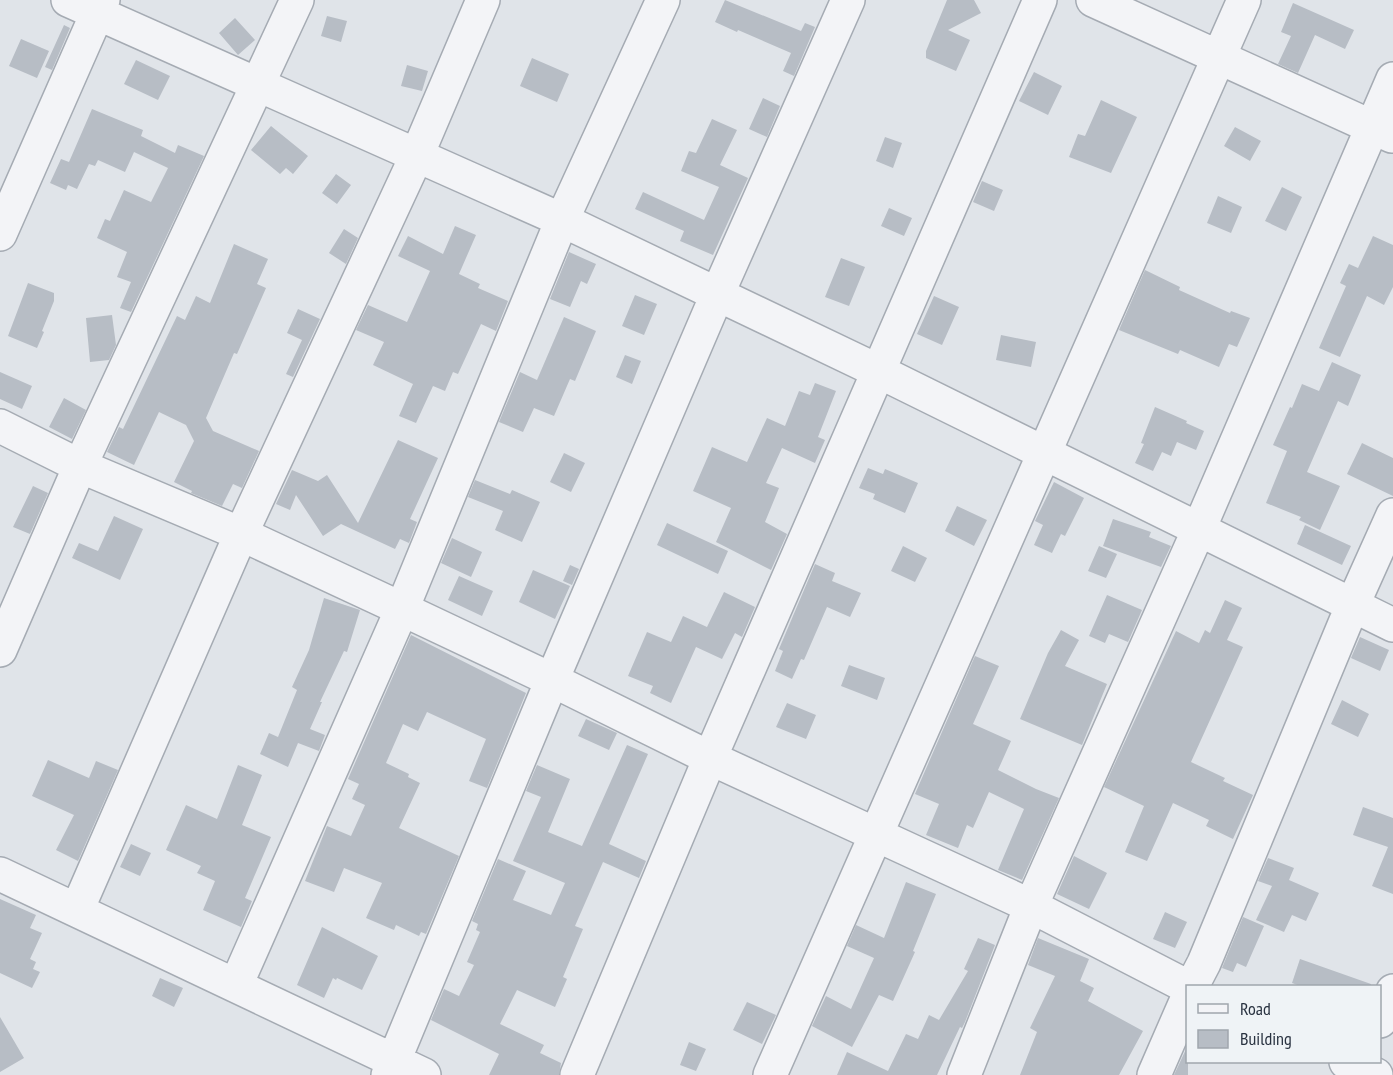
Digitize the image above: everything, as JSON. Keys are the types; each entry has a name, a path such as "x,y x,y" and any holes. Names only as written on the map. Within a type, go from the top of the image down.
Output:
{"street":[{"path":"0,650 80,466 259,86 297,0"},
{"path":"77,910 241,534 417,155 483,0"},
{"path":"236,985 402,609 562,220 663,0"},
{"path":"391,1068 552,680 717,295 848,0"},
{"path":"577,1075 710,758 1040,0"},
{"path":"1093,0 1383,132"},
{"path":"770,1075 1244,0"},
{"path":"0,234 90,5 259,86 562,220 878,371 1393,625"},
{"path":"964,1075 1031,906 1199,529 1383,132 1393,79"},
{"path":"0,426 80,466 241,534 402,609 710,758 1031,906 1186,986"},
{"path":"1193,985 1353,604 1393,515"},
{"path":"0,874 236,985 391,1068 424,1075"},
{"path":"1381,1019 1393,991"},
{"path":"1154,1075 1186,1002"}],"building":[{"path":"725,0 801,31 805,23 815,27 794,76 783,71 791,53 715,22"},
{"path":"947,0 974,0 981,13 948,30 970,40 956,71 926,58 926,51"},
{"path":"1293,3 1354,30 1345,49 1315,35 1298,73 1278,64 1291,36 1281,32"},
{"path":"327,16 347,21 341,42 321,36"},
{"path":"235,18 255,40 238,55 219,33"},
{"path":"64,25 70,28 52,70 45,67"},
{"path":"21,39 49,51 37,78 9,66"},
{"path":"532,58 569,74 557,102 520,86"},
{"path":"136,60 170,76 158,100 124,84"},
{"path":"407,65 428,71 422,91 401,86"},
{"path":"1034,72 1062,86 1048,115 1019,101"},
{"path":"763,98 780,106 767,137 749,129"},
{"path":"1101,100 1137,117 1111,173 1069,157 1078,134 1085,136"},
{"path":"92,109 143,130 141,136 175,153 178,145 204,156 131,312 120,308 131,282 117,277 127,252 97,238 105,219 110,221 124,190 151,202 168,168 134,152 125,172 98,160 95,166 89,164 77,189 68,185 66,190 50,183 61,159 69,162"},
{"path":"712,119 737,130 720,165 748,178 713,255 680,241 684,231 635,209 643,192 704,220 719,187 681,171 689,151 696,153"},
{"path":"271,126 308,156 293,174 286,168 280,174 251,150"},
{"path":"1235,127 1261,141 1250,161 1224,146"},
{"path":"885,137 902,143 893,168 876,161"},
{"path":"336,174 351,185 337,204 322,193"},
{"path":"982,181 1003,190 994,211 973,202"},
{"path":"1282,187 1302,197 1286,231 1265,221"},
{"path":"1218,196 1242,207 1231,233 1207,223"},
{"path":"889,208 912,218 904,236 881,226"},
{"path":"455,226 476,235 459,274 480,284 478,288 508,301 496,331 481,324 458,374 453,372 445,391 433,386 416,423 399,416 413,384 373,365 384,342 356,330 368,305 407,322 430,271 398,256 408,236 443,254"},
{"path":"344,229 358,238 346,264 329,253"},
{"path":"1373,236 1393,245 1393,287 1384,305 1367,296 1340,357 1319,348 1346,286 1340,283 1349,264 1358,268"},
{"path":"234,244 268,259 257,284 266,288 237,354 234,353 206,418 213,431 259,451 242,488 233,484 222,506 191,493 192,491 174,482 194,441 186,425 159,412 134,465 107,452 119,427 123,429 177,316 185,320 196,296 210,303"},
{"path":"569,252 596,264 587,284 581,281 570,307 550,299"},
{"path":"841,258 865,267 849,306 825,297"},
{"path":"1145,270 1180,287 1179,290 1230,313 1231,311 1250,318 1237,347 1229,344 1219,367 1180,350 1178,354 1119,330"},
{"path":"28,283 54,293 54,301 37,348 8,336"},
{"path":"635,295 657,304 644,335 622,326"},
{"path":"934,296 959,307 942,345 917,334"},
{"path":"298,309 320,319 293,377 286,374 302,340 287,333"},
{"path":"112,315 116,345 109,360 90,362 86,318"},
{"path":"564,317 596,331 575,381 570,379 554,416 534,408 523,432 499,422 520,372 537,380"},
{"path":"1001,335 1036,342 1031,367 996,360"},
{"path":"625,355 641,361 632,384 616,377"},
{"path":"1332,362 1361,375 1348,406 1338,401 1307,472 1340,486 1320,530 1299,520 1301,517 1266,503 1287,451 1273,445 1290,407 1292,408 1302,384 1319,391"},
{"path":"0,372 32,386 22,409 0,399"},
{"path":"815,383 836,391 818,437 825,440 815,463 782,448 766,483 779,488 765,522 787,534 771,570 716,542 731,508 693,491 712,447 747,462 767,418 785,426 799,391 810,395"},
{"path":"64,398 86,410 72,439 49,427"},
{"path":"1155,407 1204,431 1196,450 1177,442 1171,456 1162,452 1153,471 1135,463 1144,444 1141,443"},
{"path":"398,440 438,458 410,519 417,522 409,543 400,539 395,549 341,524 323,536 296,495 290,510 276,504 292,470 318,481 327,475 358,523"},
{"path":"1362,443 1393,458 1393,496 1347,474"},
{"path":"564,453 585,463 571,492 550,482"},
{"path":"868,468 883,474 885,469 918,483 905,513 873,499 875,494 859,488"},
{"path":"475,480 510,494 512,490 540,502 522,542 495,530 503,511 468,497"},
{"path":"1054,482 1084,498 1065,536 1061,534 1052,553 1034,545 1043,525 1035,521"},
{"path":"33,486 48,493 30,534 13,527"},
{"path":"957,506 987,520 974,546 945,531"},
{"path":"114,516 143,529 120,580 72,558 79,543 98,551"},
{"path":"1113,519 1151,532 1149,537 1171,546 1161,567 1103,546"},
{"path":"667,523 728,551 718,574 657,545"},
{"path":"1305,525 1351,546 1342,565 1297,544"},
{"path":"452,538 482,552 471,577 441,563"},
{"path":"903,546 927,558 915,582 891,571"},
{"path":"1099,546 1117,554 1106,578 1088,571"},
{"path":"815,564 835,573 832,581 861,593 850,617 827,607 804,660 801,659 792,679 775,671 783,651 779,649"},
{"path":"570,565 579,569 572,585 563,581"},
{"path":"533,570 570,586 555,619 519,602"},
{"path":"459,576 493,591 482,616 448,600"},
{"path":"724,592 755,607 742,637 735,633 722,659 696,647 671,703 650,693 653,686 628,676 647,632 671,642 683,616 707,627"},
{"path":"1107,595 1142,610 1128,642 1109,634 1105,643 1089,636"},
{"path":"324,598 360,610 347,652 344,651 310,729 325,735 319,751 298,743 288,767 260,754 269,733 278,737 297,690 292,687 309,650"},
{"path":"1225,600 1242,608 1227,640 1243,647 1191,762 1225,778 1223,781 1253,795 1233,839 1206,826 1209,820 1173,803 1147,861 1125,852 1144,806 1104,787 1176,631 1199,643 1205,630 1210,633"},
{"path":"1061,630 1079,640 1065,666 1107,684 1082,745 1020,719 1048,653"},
{"path":"411,635 526,693 487,788 469,781 486,739 427,712 418,731 403,724 386,763 409,774 408,777 420,783 399,828 459,856 426,934 421,932 419,936 396,925 394,930 366,918 382,883 344,868 334,892 305,881 327,826 351,836 365,805 352,799 359,784 348,779"},
{"path":"1360,637 1389,650 1380,671 1351,658"},
{"path":"975,656 999,666 973,724 1011,741 998,770 1059,798 1022,880 998,870 1024,809 989,792 973,828 967,825 958,848 926,835 939,804 915,794"},
{"path":"849,665 885,678 877,700 841,686"},
{"path":"1342,700 1369,714 1358,737 1331,724"},
{"path":"787,703 816,715 806,739 776,727"},
{"path":"586,719 617,733 609,750 578,736"},
{"path":"627,745 648,754 609,844 646,861 639,878 603,862 575,926 583,929 563,977 567,979 555,1007 517,990 500,1024 544,1045 540,1053 561,1063 559,1075 489,1075 499,1054 431,1020 444,989 459,996 474,965 467,962 480,932 476,930 478,924 472,921 498,859 526,871 513,900 551,915 565,883 513,861 541,797 526,791 537,765 570,779 548,832 582,846"},
{"path":"48,760 89,778 96,761 118,770 78,861 56,850 74,815 32,796"},
{"path":"238,765 262,775 242,825 271,837 245,898 252,901 241,927 203,910 215,881 197,873 201,866 166,850 186,805 217,819"},
{"path":"1363,807 1393,818 1393,894 1372,886 1388,847 1353,835"},
{"path":"131,844 151,853 140,876 120,867"},
{"path":"1074,856 1107,873 1089,909 1057,894"},
{"path":"1268,858 1294,868 1289,880 1319,893 1306,921 1292,915 1284,932 1256,920 1272,886 1258,881"},
{"path":"906,882 936,894 913,951 915,952 893,1001 879,995 852,1047 812,1026 826,996 851,1009 874,958 847,946 856,925 884,938"},
{"path":"0,899 36,915 30,928 42,933 30,959 36,962 33,969 40,972 32,988 0,973"},
{"path":"1165,912 1187,922 1175,948 1153,939"},
{"path":"1243,917 1264,926 1246,967 1237,963 1233,972 1222,968"},
{"path":"322,927 378,956 362,990 333,978 324,998 297,985"},
{"path":"978,938 995,945 965,1022 962,1028 960,1027 937,1075 837,1075 847,1052 888,1071 906,1034 918,1039 929,1015 939,1020 968,971 964,969"},
{"path":"1038,938 1089,959 1080,981 1094,988 1088,1001 1143,1031 1119,1075 1020,1075 1037,1032 1030,1028 1055,976 1028,965"},
{"path":"1300,959 1371,985 1298,985 1292,983"},
{"path":"160,978 183,988 174,1007 152,996"},
{"path":"747,1002 776,1015 762,1044 733,1030"},
{"path":"0,1017 24,1058 0,1072"},
{"path":"689,1042 706,1049 696,1071 680,1065"},
{"path":"1186,1049 1188,1075 1174,1075"}]}
